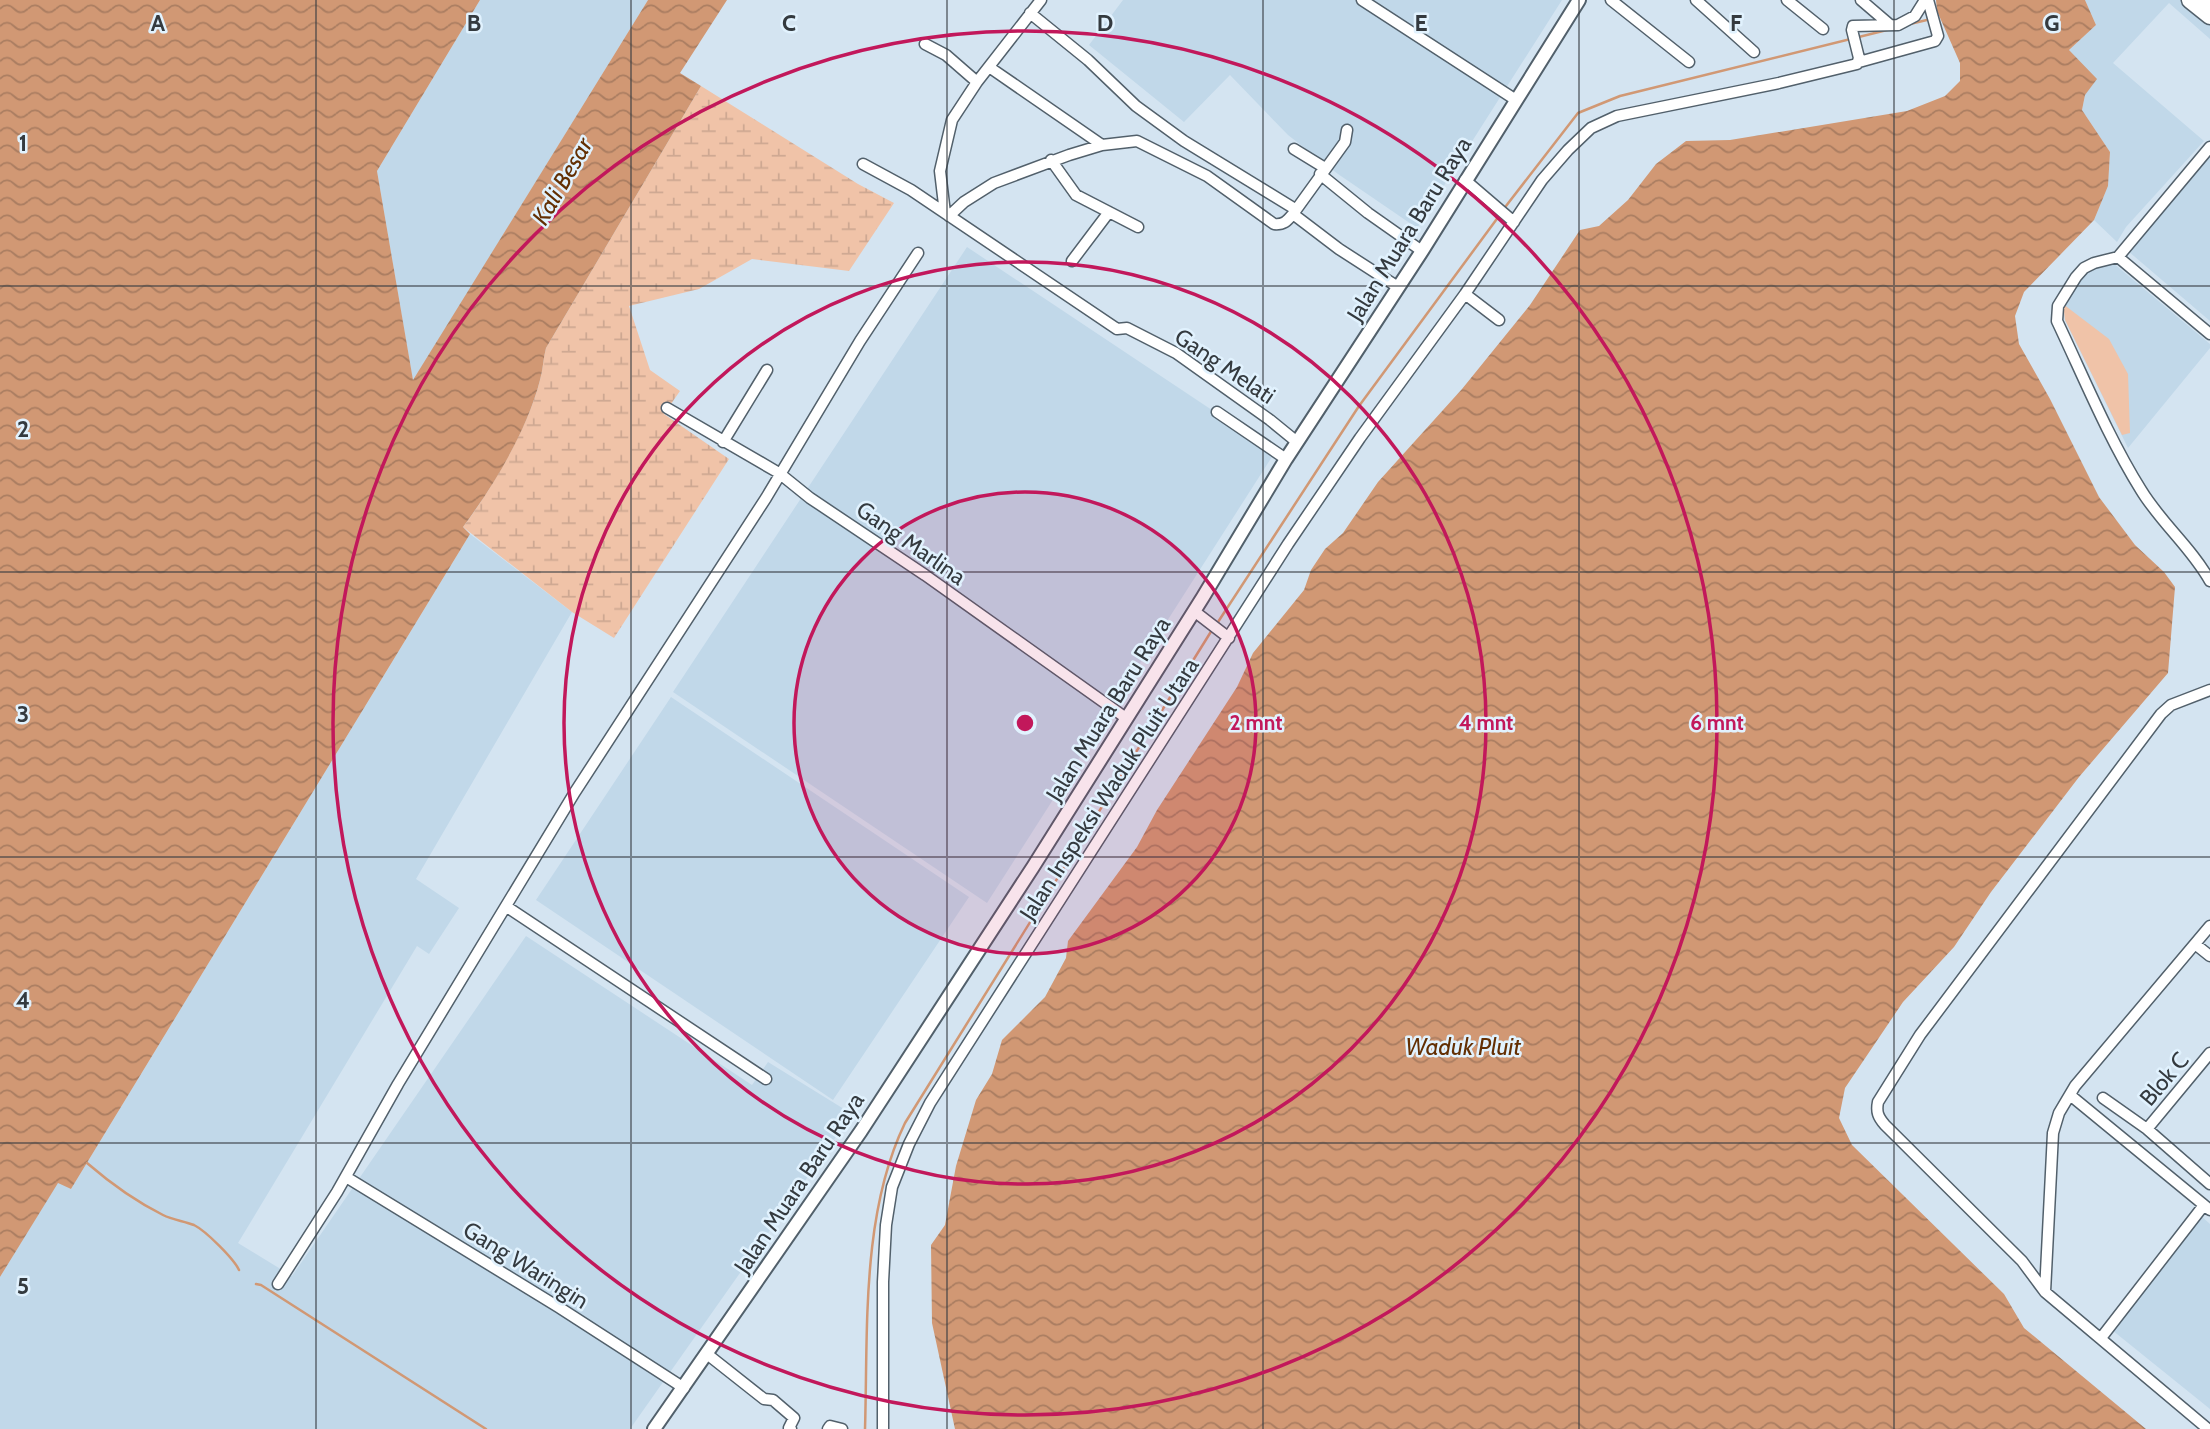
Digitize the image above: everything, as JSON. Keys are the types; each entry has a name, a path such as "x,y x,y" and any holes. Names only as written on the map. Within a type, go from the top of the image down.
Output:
{"highway":[{"path":"2190,0 2210,16"}],"street":[{"path":"1041,0 977,82 950,124 940,171 947,215 994,183 1051,160 1102,145 1137,141 1207,176 1274,224 1285,223 1345,142 1347,130"},
{"path":"1362,0 1516,100"},
{"name":"Jalan Muara Baru Raya","path":"654,1429 861,1131 1033,867 1297,442 1422,251 1579,0"},
{"path":"1611,0 1689,62"},
{"path":"1696,0 1754,52"},
{"path":"1787,0 1824,29"},
{"path":"1861,0 1889,24"},
{"path":"1858,62 1853,26 1898,25 1915,16 1926,0"},
{"name":"Jalan Inspeksi Waduk Pluit Utara","path":"883,1429 883,1282 886,1225 892,1187 909,1144 930,1103 1288,544 1542,180 1591,128 1617,116 1779,83 1935,41 1938,36 1926,0"},
{"path":"1030,13 1087,60 1136,106 1184,141 1294,211 1339,249 1398,287"},
{"path":"925,44 946,55 977,82"},
{"path":"989,68 1102,145"},
{"path":"2210,147 2118,257 2084,268 2058,306 2057,321 2110,434 2141,489 2198,560 2210,580"},
{"path":"1294,149 1323,171 1368,213 1422,251"},
{"path":"1051,160 1072,192 1138,227"},
{"name":"Gang Melati","path":"863,163 911,190 1117,329 1127,328 1176,354 1297,442"},
{"path":"1465,180 1514,222"},
{"path":"1072,261 1109,212"},
{"path":"278,1284 346,1177 412,1061 576,792 759,509 860,341 918,253"},
{"path":"2118,257 2210,334"},
{"path":"1465,294 1499,320"},
{"path":"723,442 767,370"},
{"name":"Gang Marlina","path":"667,408 779,473 810,498 926,575 1126,719"},
{"path":"1217,412 1286,460"},
{"path":"1194,611 1229,638"},
{"path":"2208,1429 2045,1292 2022,1261 1885,1125 1877,1113 1878,1102 1920,1035 2161,714 2171,705 2210,690"},
{"path":"507,907 766,1079"},
{"path":"2045,1292 2053,1133 2059,1112 2073,1091 2210,926"},
{"path":"2195,944 2210,956"},
{"name":"Blok C","path":"2147,1129 2208,1060"},
{"path":"2073,1091 2207,1207 2101,1338"},
{"path":"2103,1098 2147,1129 2210,1184"},
{"name":"Gang Waringin","path":"346,1177 560,1308 684,1388"},
{"path":"707,1354 764,1399 773,1400 794,1418 789,1428 791,1429"},
{"path":"828,1429 830,1426 842,1429"}],"shaded area":[{"path":"480,0 648,0 413,381 377,171"},
{"path":"1123,0 1562,0 1417,228 1338,174 1288,135 1230,75 1184,122 1089,45"},
{"path":"2085,0 2210,0 2210,39 2169,3 2113,63 2204,141 2126,227 2117,242 2094,220 2108,186 2110,152 2082,110 2085,95 2069,50 2096,25"},
{"path":"2210,153 2210,321 2128,251"},
{"path":"967,247 1275,452 987,903 673,692"},
{"path":"2113,263 2210,344 2210,348 2128,448 2065,320 2063,304 2089,270"},
{"path":"470,534 572,612 416,879 459,908 429,954 417,946 238,1243 292,1276 526,936 752,1085 768,1062 852,1114 630,1429 0,1429 0,1277 58,1182 71,1189"},
{"path":"671,697 969,897 833,1100 536,900"},
{"path":"2200,1215 2210,1224 2210,1409 2112,1330"}],"green space":[{"path":"701,86 858,184 894,203 849,271 752,259 699,289 629,306 650,370 680,391 664,414 729,459 614,638 572,612 463,527 497,476 518,437 535,398 546,348"},
{"path":"2063,304 2109,339 2128,374 2130,433 2122,435 2065,320"}],"water":[{"name":"Kali Besar","path":"0,0 480,0 377,171 413,380 648,0 727,0 680,73 701,86 546,348 541,376 527,419 498,475 463,527 470,534 71,1189 58,1183 0,1277"},
{"name":"Waduk Pluit","path":"1936,0 2085,0 2096,25 2069,50 2097,79 2085,95 2082,110 2110,152 2108,186 2094,220 2024,292 2015,316 2019,344 2099,497 2135,545 2164,572 2175,587 2168,673 2079,777 1991,892 1954,947 1903,1002 1845,1088 1839,1118 1852,1145 2004,1294 2024,1328 2146,1429 955,1429 932,1323 931,1245 945,1225 956,1166 976,1100 992,1074 1002,1040 1045,997 1066,958 1068,941 1137,847 1157,810 1237,687 1253,653 1304,590 1311,570 1325,549 1343,533 1378,482 1462,389 1530,305 1580,230 1599,226 1628,200 1656,164 1686,141 1730,140 1907,111 1945,96 1960,81 1960,63 1937,11"}],"waterway":[{"path":"1910,24 1931,19"},
{"path":"1506,206 1578,113 1620,96 1887,30"},
{"path":"1218,622 1359,406 1499,216"},
{"path":"865,1429 867,1313 874,1234 891,1158 905,1123 1212,630"},
{"path":"87,1163 143,1204 167,1217 199,1228 226,1253 239,1270"},
{"path":"256,1284 486,1429"}]}
